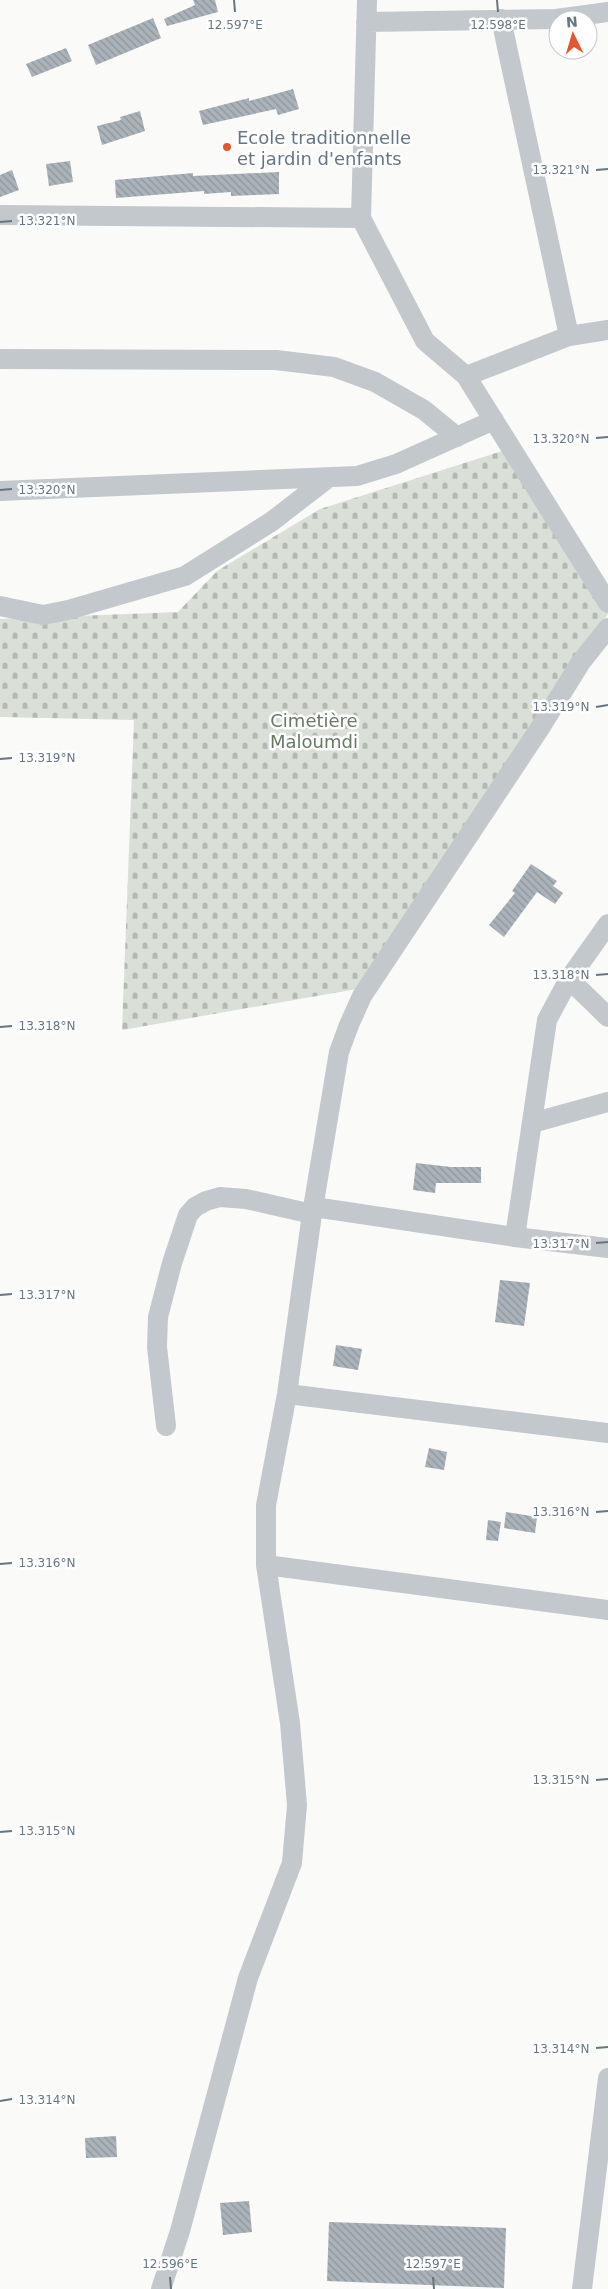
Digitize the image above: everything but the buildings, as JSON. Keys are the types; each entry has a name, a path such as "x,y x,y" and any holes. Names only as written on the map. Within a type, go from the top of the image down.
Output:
{"street":[{"path":"367,0 361,218 425,341 466,376 608,603"},
{"path":"366,22 556,19 576,8 608,12"},
{"path":"501,19 569,336"},
{"path":"0,215 361,218"},
{"path":"466,376 569,336 608,330"},
{"path":"0,359 276,360 334,367 383,387 424,410 456,437"},
{"path":"0,491 357,476 396,464 494,420"},
{"path":"0,606 43,614 68,610 185,576 271,522 328,478"},
{"path":"161,2289 180,2231 248,1978 292,1863 297,1805 290,1722 266,1565 266,1505 287,1394 313,1210 340,1052 362,996 540,728 581,662 608,628"},
{"path":"516,1237 548,1020 569,979 608,924"},
{"path":"569,979 608,1018"},
{"path":"532,1123 608,1102"},
{"path":"166,1426 157,1347 158,1317 188,1215 195,1207 206,1201 220,1198 246,1199 313,1210 608,1248"},
{"path":"287,1394 608,1434"},
{"path":"266,1565 608,1610"},
{"path":"582,2289 608,2078"}],"green space":[{"name":"Cimetière Maloumdi","path":"518,446 608,614 357,989 122,1030 134,720 0,717 0,619 178,612 217,571 320,509"}],"place":[{"name":"Ecole traditionnelle et jardin d'enfants","path":"227,147"}]}
